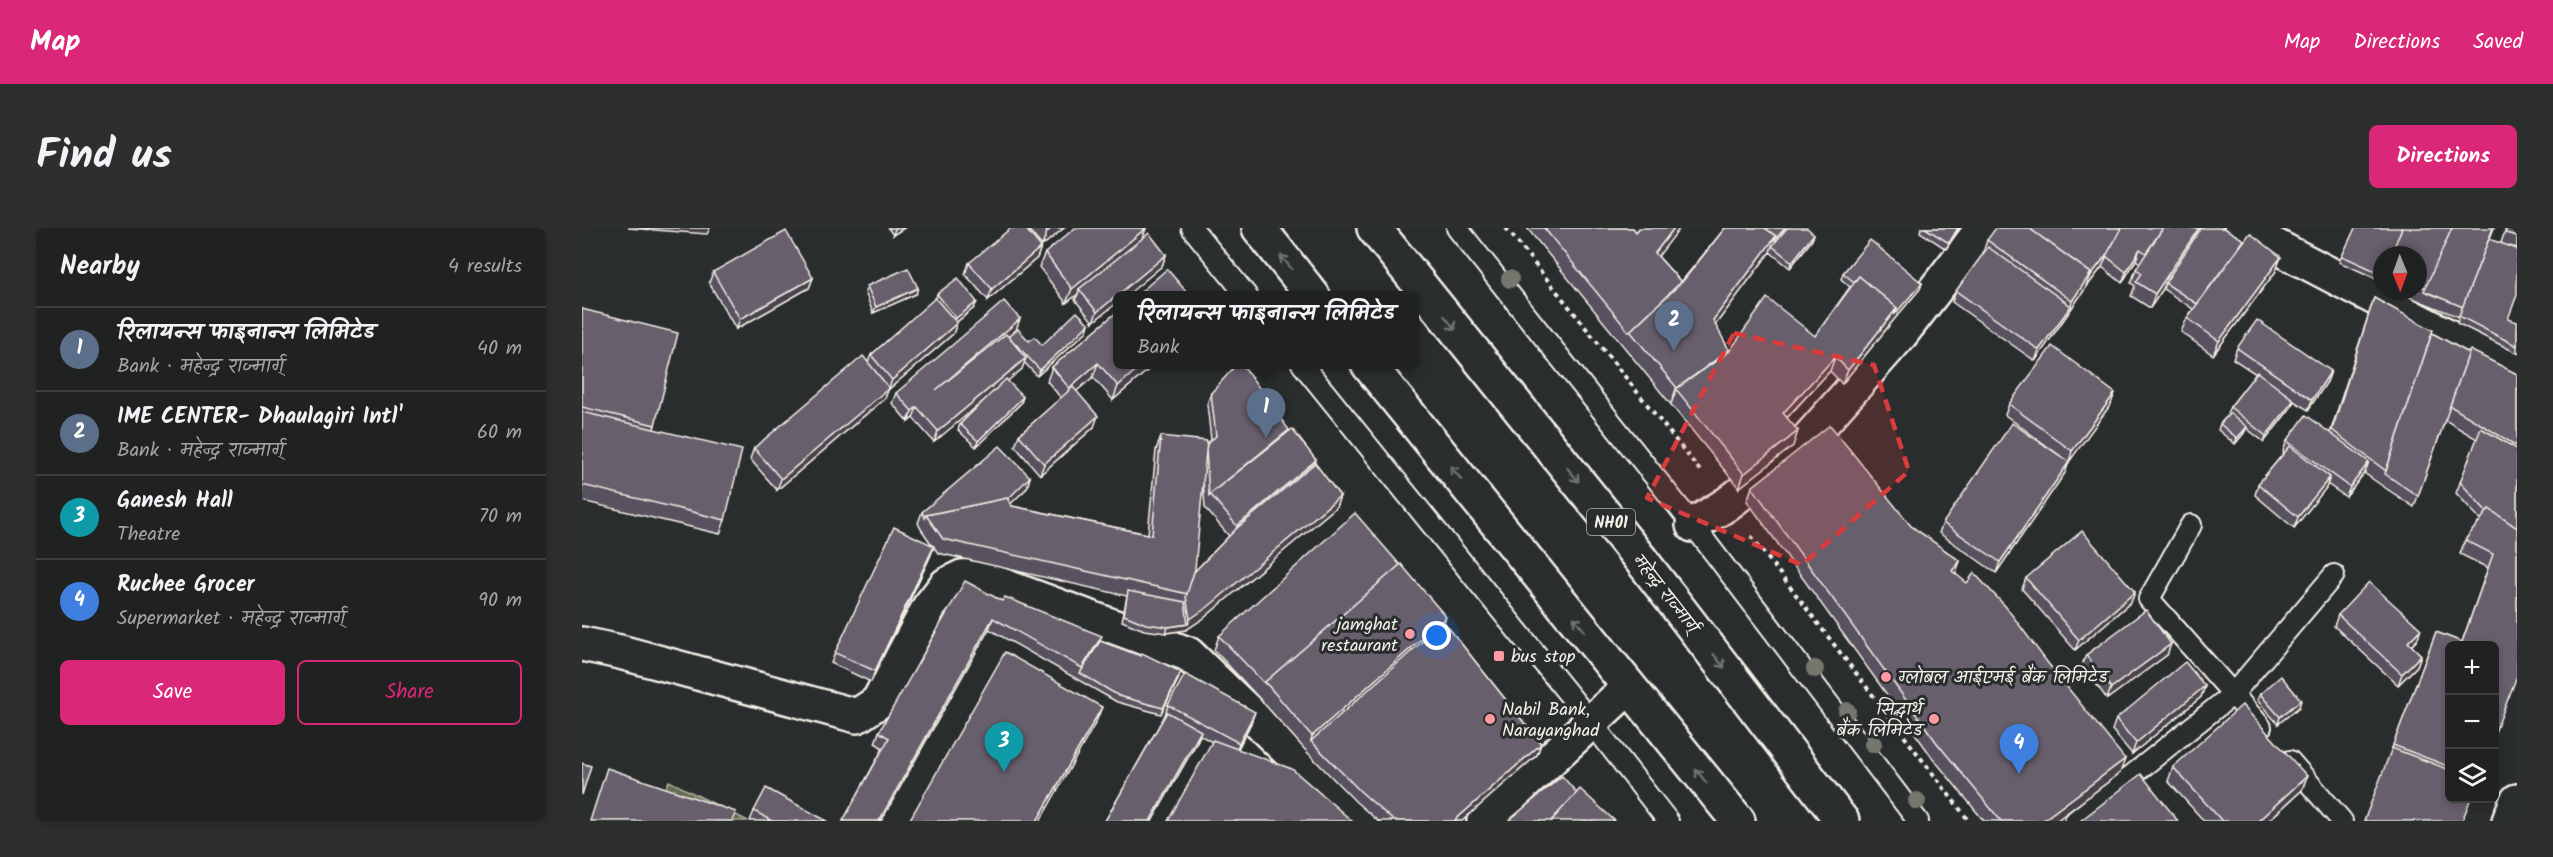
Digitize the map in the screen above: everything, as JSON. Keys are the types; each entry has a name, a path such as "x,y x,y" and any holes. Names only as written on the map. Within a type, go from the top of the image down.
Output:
{"main road":[{"path":"1258,228 1309,291"},
{"name":"महेन्द्र राज्मार्ग्","path":"1374,228 1646,566 1842,821"},
{"path":"1693,525 1727,504 1800,448 1901,334 1983,228"},
{"path":"2241,228 2517,372"},
{"path":"1372,369 1738,821"},
{"path":"582,644 857,716 878,702 929,607 946,585 962,577 976,576 1188,654 1361,821"},
{"path":"1484,821 1629,687"},
{"path":"2509,821 2517,801"}],"lane":[{"path":"1192,228 1243,291"},
{"path":"1457,228 1693,525 1918,821"},
{"path":"1306,369 1592,722 1668,821"},
{"path":"2191,525 2149,599 2342,821"},
{"path":"2075,821 2233,694 2334,575"}],"highlighted area":[{"path":"1734,333 1874,365 1909,471 1802,565 1647,498"}],"green space":[{"path":"669,781 748,821 716,821 659,802"}],"building":[{"path":"1011,228 1025,228 1041,247 992,289 969,263"},
{"path":"1075,228 1146,228 1072,289 1045,253"},
{"path":"1544,228 1633,228 1636,232 1639,228 1674,228 1655,253 1681,282 1629,332"},
{"path":"1725,228 1765,228 1776,236 1713,320 1729,350 1677,388 1630,331 1683,281"},
{"path":"1765,228 1785,228 1774,241 1776,236"},
{"path":"1787,228 1807,228 1814,234 1792,262 1772,246"},
{"path":"1925,228 1958,228 1949,243"},
{"path":"1996,228 2029,228 2091,273 2072,301 1987,240"},
{"path":"2029,228 2121,228 2108,253 2091,275"},
{"path":"2122,228 2163,228 2146,253 2140,249 2126,272 2106,256"},
{"path":"2163,228 2199,228 2155,294 2136,282 2142,273 2136,269"},
{"path":"2201,228 2224,228 2244,240 2197,304 2165,283"},
{"path":"2355,228 2402,228 2395,246 2373,246 2373,270 2342,256"},
{"path":"2402,228 2452,228 2427,286 2427,246 2395,246"},
{"path":"2452,228 2493,228 2463,307 2427,292 2427,284"},
{"path":"2507,228 2517,228 2517,236 2505,233"},
{"path":"786,231 813,278 740,319 713,272"},
{"path":"1149,233 1166,255 1122,291 1113,291 1113,299 1097,312 1079,289"},
{"path":"2250,233 2281,257 2219,341 2187,318"},
{"path":"2489,239 2517,249 2517,295 2508,319 2517,322 2517,346 2459,316"},
{"path":"1870,240 1922,283 1894,315 1897,308 1859,276 1854,282 1843,273"},
{"path":"1988,247 2071,306 2039,350 1956,291"},
{"path":"908,268 918,288 876,307 867,286"},
{"path":"1167,269 1186,291 1142,291"},
{"path":"1859,276 1897,308 1848,370 1835,357 1783,413 1798,431 1744,474 1676,389 1729,352 1767,298 1815,336"},
{"path":"958,278 977,302 956,318 937,294"},
{"path":"935,298 957,323 892,380 871,355"},
{"path":"2373,300 2378,300 2433,330 2386,471 2332,430"},
{"path":"1004,301 1020,319 936,390 1006,334 1026,358 938,431 917,407 912,411 896,393"},
{"path":"582,309 678,333 655,425 582,407"},
{"path":"1077,312 1089,324 1040,370 1009,337 1018,329 1029,341 1035,337 1042,345"},
{"path":"1113,315 1113,369 1137,369 1118,386 1098,363 1069,388 1052,367"},
{"path":"2257,320 2331,371 2312,400 2237,348"},
{"path":"2432,333 2469,353 2418,496 2385,474"},
{"path":"2052,346 2115,393 2072,451 2009,404"},
{"path":"2470,350 2517,374 2517,446 2450,406"},
{"path":"863,356 889,388 781,479 754,448"},
{"path":"1233,369 1246,369 1289,430 1209,497 1206,450 1207,444 1216,436 1211,393"},
{"path":"2257,372 2294,400 2266,436 2230,407"},
{"path":"1006,379 1023,397 978,441 960,424"},
{"path":"1073,387 1098,416 1044,464 1019,435"},
{"path":"582,412 742,450 725,520 582,485"},
{"path":"2230,413 2247,427 2237,438 2220,424"},
{"path":"2306,415 2369,462 2350,487 2287,441"},
{"path":"2012,423 2069,462 2000,562 1943,523"},
{"path":"1830,425 1911,526 1960,561 1952,571 1967,583 1974,573 2006,607 2125,759 2042,821 2001,821 1937,743 1752,487"},
{"path":"2481,428 2517,449 2517,528 2489,509 2487,512 2460,482"},
{"path":"1292,429 1316,460 1237,526 1210,494"},
{"path":"1161,436 1207,441 1195,569 1188,594 943,539 926,515 1007,498 1012,506 1152,535"},
{"path":"1000,446 1030,477 1008,499 926,515 925,518 922,512"},
{"path":"2290,446 2330,477 2298,517 2258,484"},
{"path":"1315,463 1340,496 1208,607 1190,619 1186,597 1194,572 1236,529"},
{"path":"2489,509 2517,528 2517,676 2499,722 2499,641 2462,641 2493,554 2465,540"},
{"path":"1355,513 1400,565 1265,684 1219,636"},
{"path":"894,527 934,546 875,671 835,653"},
{"path":"2082,531 2135,592 2079,640 2026,578"},
{"path":"1401,564 1446,617 1312,736 1265,682"},
{"path":"965,581 1002,601 1005,597 1102,636 1082,668 993,618 879,821 843,821 889,738 879,732"},
{"path":"2369,582 2421,629 2408,642 2421,655 2402,674 2338,615"},
{"path":"1128,591 1185,602 1188,624 1168,627 1146,624 1124,615"},
{"path":"2146,610 2171,644 2111,688 2086,655"},
{"path":"1444,622 1541,744 1454,821 1394,821 1360,791 1311,741"},
{"path":"2436,632 2459,641 2445,641 2445,765 2393,745"},
{"path":"1100,641 1141,656 1142,653 1181,672 1163,708 1119,696 1080,673"},
{"path":"1005,652 1102,707 1037,821 909,821"},
{"path":"2185,662 2205,686 2136,743 2116,719"},
{"path":"1185,674 1255,712 1239,743 1168,705"},
{"path":"2281,676 2301,700 2280,717 2260,694"},
{"path":"2242,705 2307,776 2258,821 2222,821 2173,767"},
{"path":"1167,712 1201,731 1150,821 1105,821"},
{"path":"1213,740 1292,769 1352,821 1168,821"},
{"path":"2392,748 2445,768 2445,803 2469,803 2462,821 2364,821"},
{"path":"582,763 591,766 582,795"},
{"path":"607,768 736,812 732,821 590,821"},
{"path":"2141,774 2178,821 2080,821"},
{"path":"1562,776 1577,793 1551,821 1508,821"},
{"path":"766,788 827,821 772,821 754,811"},
{"path":"1580,789 1615,821 1551,821"}],"place":[{"name":"IME CENTER- Dhaulagiri Intl'","path":"1674,351"},
{"name":"रिलायन्स फाइनान्स लिमिटेड","path":"1266,438"},
{"name":"jamghat restaurant","path":"1410,634"},
{"name":"bus stop","path":"1499,656"},
{"name":"ग्लोबल आईएमई बैंक लिमिटेड","path":"1886,677"},
{"name":"Nabil Bank, Narayanghad","path":"1490,719"},
{"name":"सिद्धार्थ बैंक लिमिटेड","path":"1934,719"},
{"name":"Ganesh Hall","path":"1004,772"},
{"name":"Ruchee Grocer","path":"2019,774"}]}
